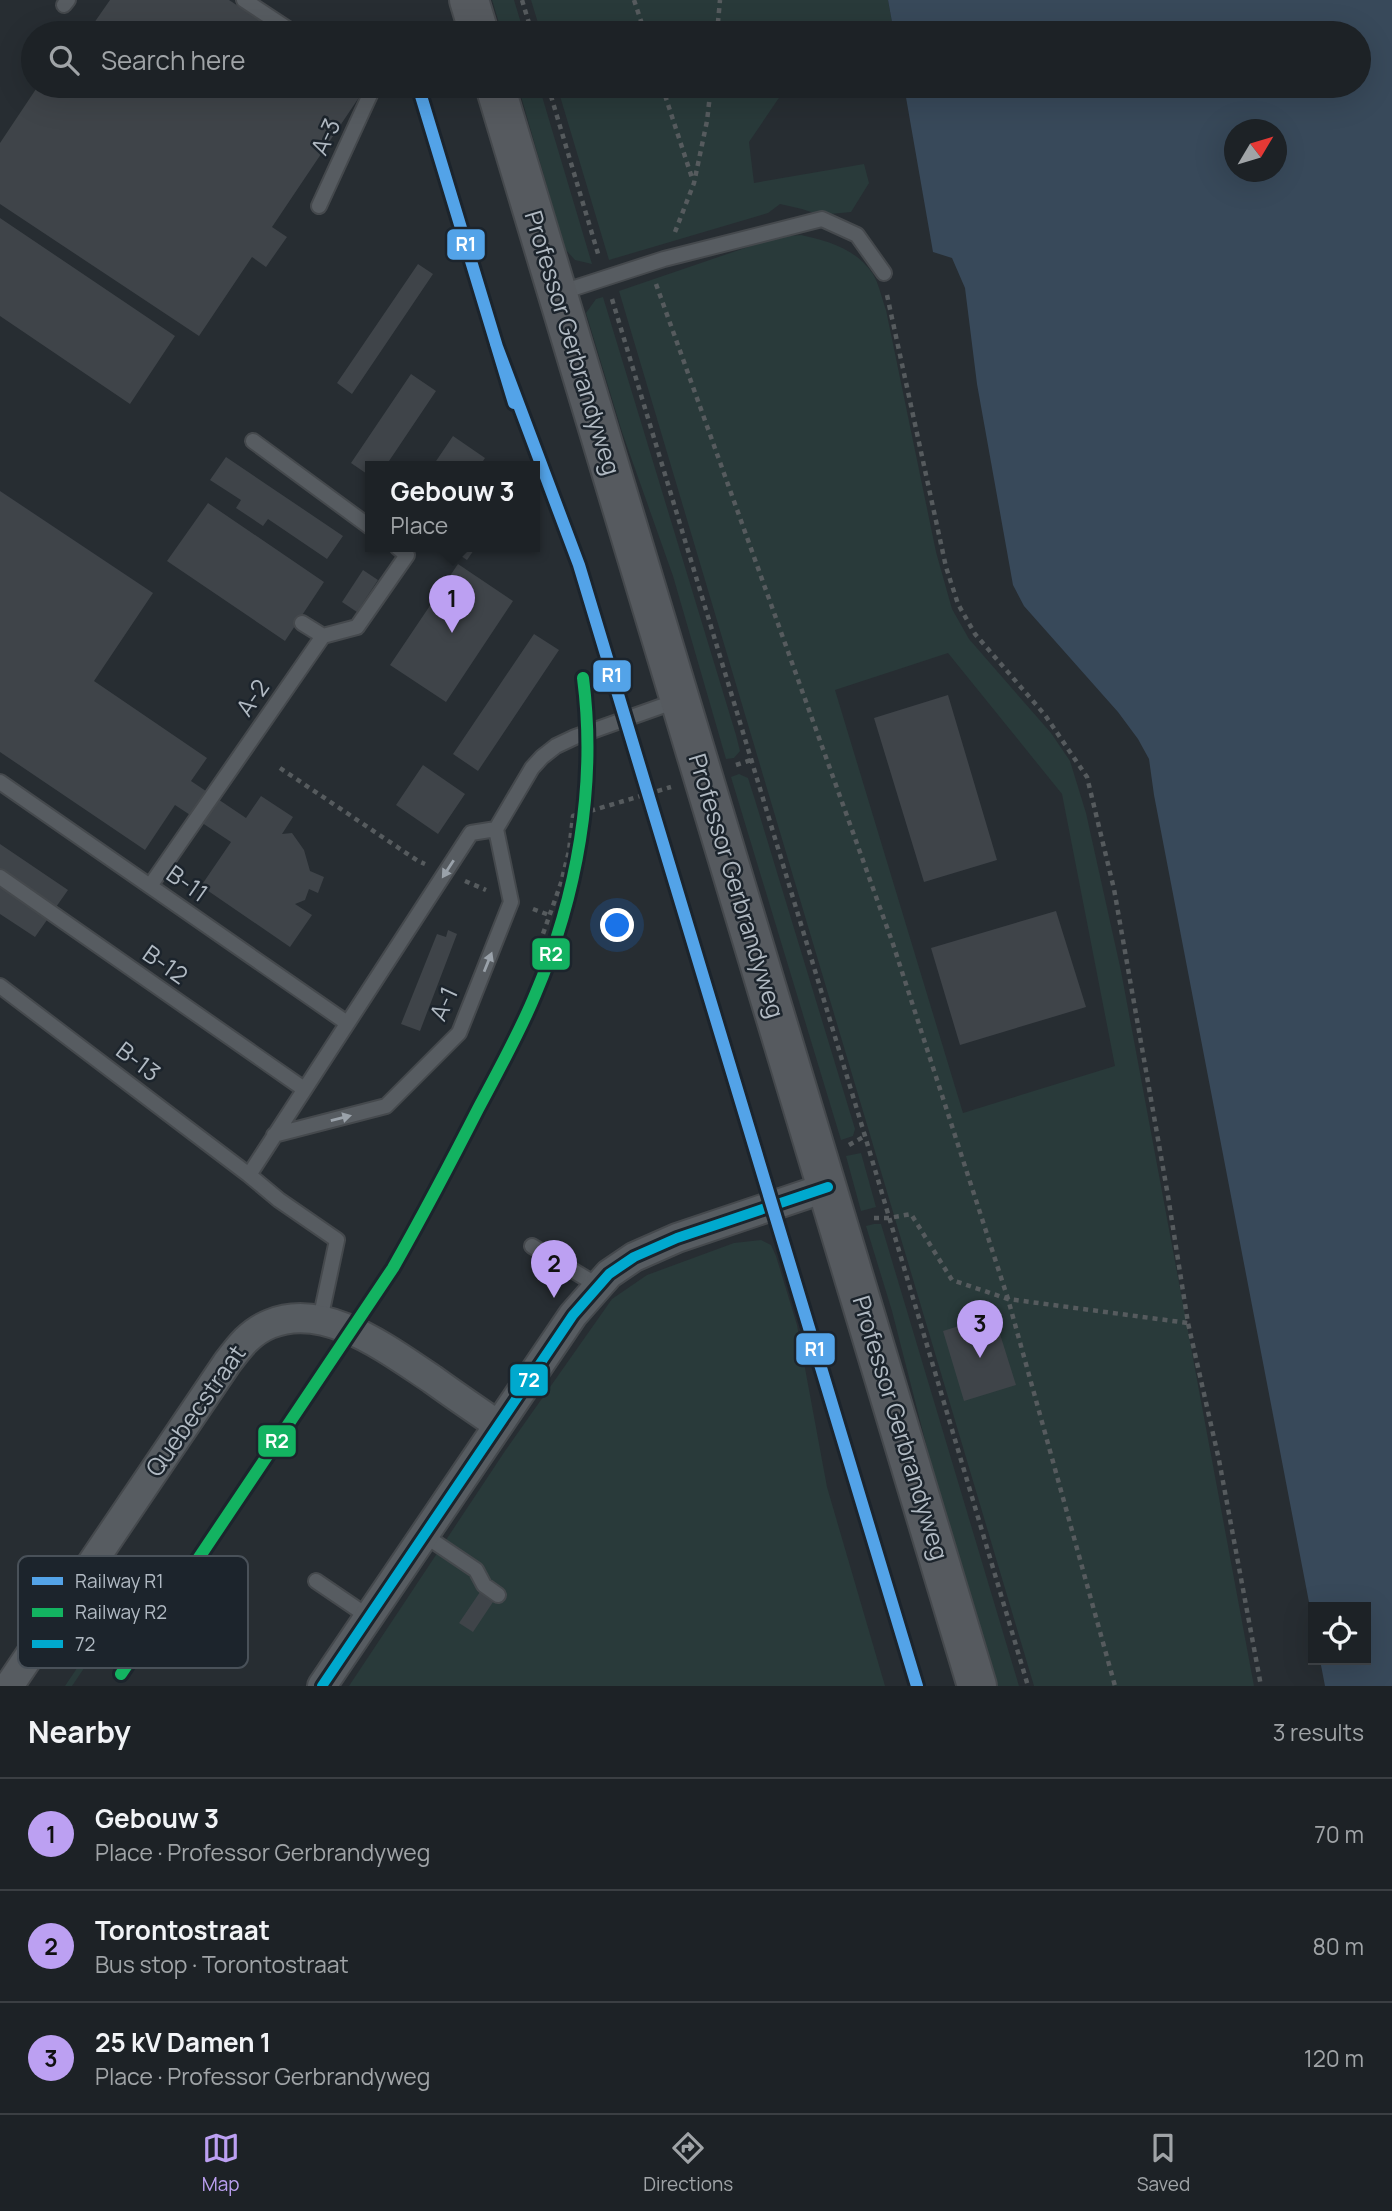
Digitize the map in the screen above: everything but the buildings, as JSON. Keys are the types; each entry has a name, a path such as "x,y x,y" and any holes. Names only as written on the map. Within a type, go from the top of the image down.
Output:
{"street":[{"path":"469,0 475,21"},
{"name":"Professor Gerbrandyweg","path":"499,98 977,1686"},
{"path":"322,1686 573,1315 597,1285 621,1264 656,1247 828,1187"},
{"name":"Quebecstraat","path":"97,1556 245,1339 272,1323 289,1319 320,1320 366,1337 498,1425"},
{"name":"Quebecstraat","path":"9,1686 21,1668"}],"lane":[{"path":"244,0 276,21"},
{"name":"A-3","path":"319,206 368,98"},
{"path":"556,293 664,259 822,219 857,235 884,273"},
{"path":"253,441 365,523"},
{"path":"302,623 323,636 356,627 401,552"},
{"name":"A-2","path":"150,886 323,636"},
{"path":"511,902 496,829 542,757 575,737 681,699"},
{"name":"B-11","path":"0,782 347,1023"},
{"path":"320,1320 337,1240 248,1175 471,833 496,829"},
{"name":"B-12","path":"0,877 304,1089"},
{"name":"A-1","path":"274,1135 386,1106 459,1033 511,902"},
{"name":"B-13","path":"0,986 248,1175"},
{"path":"532,1246 597,1285"},
{"path":"424,1535 475,1570 484,1585 498,1595"},
{"path":"316,1581 369,1616"}],"path":[{"path":"522,0 528,21"},
{"path":"634,0 641,21"},
{"path":"718,21 720,0"},
{"name":"Professor Gerbrandyweg","path":"552,98 1028,1686"},
{"path":"666,98 694,183"},
{"path":"664,259 694,183 710,98"},
{"path":"649,265 893,944 1008,1299 1115,1686"},
{"path":"884,273 946,567 958,604 975,634 1045,715 1087,776 1114,890 1188,1324 1219,1461 1261,1686"},
{"path":"533,962 562,883 573,816 703,778 751,760"},
{"path":"281,768 418,861 511,902 549,915"},
{"path":"889,1218 911,1214 952,1280 1008,1299 1188,1324"}],"shaded area":[{"path":"492,0 514,0 520,21 498,21"},
{"path":"531,0 888,0 892,21 537,21"},
{"path":"521,98 543,98 592,264 575,260 565,249"},
{"path":"561,98 779,98 749,142 754,183 864,164 869,183 851,212 820,215 780,204 768,213 609,260"},
{"path":"801,235 832,243 859,258 873,274 886,310 936,552 952,609 969,639 1051,733 1070,761 1086,813 1121,971 1254,1686 1034,1686 619,291 777,237","holes":["948,653 1062,794 1115,1066 963,1113 835,690"]},
{"path":"603,297 736,735 740,751 734,758 726,759 673,576 622,432 586,313 596,299"},
{"path":"739,774 748,778 855,1129 853,1136 841,1140 731,777"},
{"path":"861,1153 876,1207 861,1211 846,1156"},
{"path":"881,1224 1019,1686 998,1686 935,1479 892,1311 866,1226"},
{"path":"761,1240 771,1245 776,1256 797,1325 827,1487 885,1686 349,1686 505,1451 612,1299 647,1275 734,1243"},
{"path":"77,1668 84,1668 72,1686 65,1686"}],"water":[{"path":"888,0 1392,0 1392,1686 1325,1686 1321,1665 1371,1665 1371,1602 1309,1602 1149,759 1118,712 1024,606 1013,585 977,384 965,288 952,258 933,252 906,98 1371,98 1371,21 892,21"}],"rail line":[{"name":"R1","path":"422,98 514,403"},
{"name":"R1","path":"496,344 540,461"},
{"name":"R1","path":"540,461 579,565 917,1686"},
{"name":"R2","path":"200,1556 393,1268 508,1052 535,995 562,919 580,840 587,759 583,678"},
{"name":"R2","path":"121,1674 125,1668"}],"transit line":[{"name":"72","path":"322,1686 573,1315 609,1274 634,1257 677,1238 828,1187"}],"place":[{"name":"Gebouw 3","path":"452,633"},
{"name":"Torontostraat","path":"554,1298"},
{"name":"25 kV Damen 1","path":"980,1358"}]}
